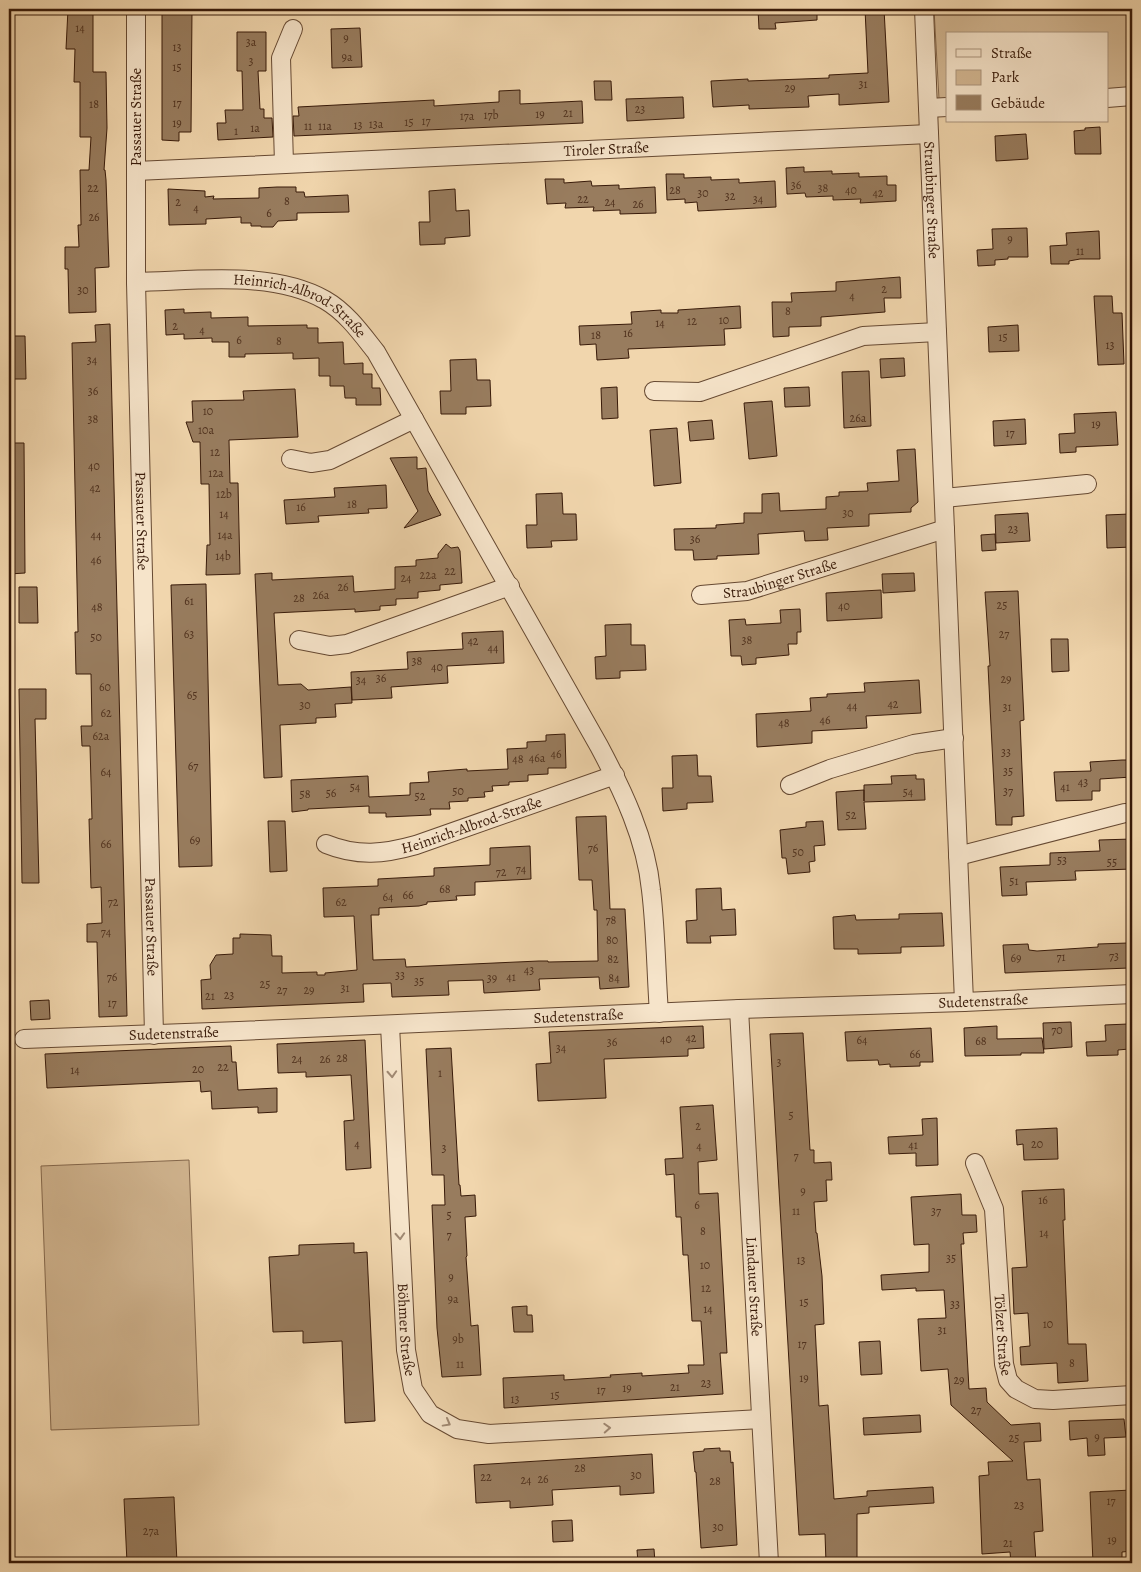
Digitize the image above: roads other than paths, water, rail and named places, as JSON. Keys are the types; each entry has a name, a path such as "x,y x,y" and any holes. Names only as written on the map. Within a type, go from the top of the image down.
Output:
{"street":[{"name":"Passauer Straße","path":"136,9 136,282 154,1035"},
{"name":"Straubinger Straße","path":"924,9 964,1002"},
{"path":"284,164 280,58 293,29"},
{"path":"1108,98 1132,96"},
{"path":"928,108 946,107"},
{"name":"Tiroler Straße","path":"136,171 929,134"},
{"name":"Heinrich-Albrod-Straße","path":"136,282 252,279 292,286 326,300 353,323 376,352 510,586 615,775 630,810 641,842 651,889 659,1013"},
{"path":"654,391 700,392 863,336 937,332"},
{"path":"291,459 311,462 330,460 414,419"},
{"path":"944,498 1087,484"},
{"name":"Straubinger Straße","path":"701,595 747,591 945,528"},
{"path":"299,640 330,646 348,644 510,586"},
{"path":"790,785 830,769 914,744 954,738"},
{"name":"Heinrich-Albrod-Straße","path":"326,844 343,851 362,853 391,852 416,845 615,775"},
{"path":"958,856 1125,813"},
{"name":"Sudetenstraße","path":"24,1039 1132,994"},
{"name":"Lindauer Straße","path":"739,1009 769,1563"},
{"name":"Böhmer Straße","path":"390,1025 406,1350 414,1389 430,1414 457,1429 489,1434 761,1419"},
{"name":"Tölzer Straße","path":"975,1162 994,1209 1004,1364 1008,1380 1025,1395 1035,1399 1053,1400 1132,1395"}]}
